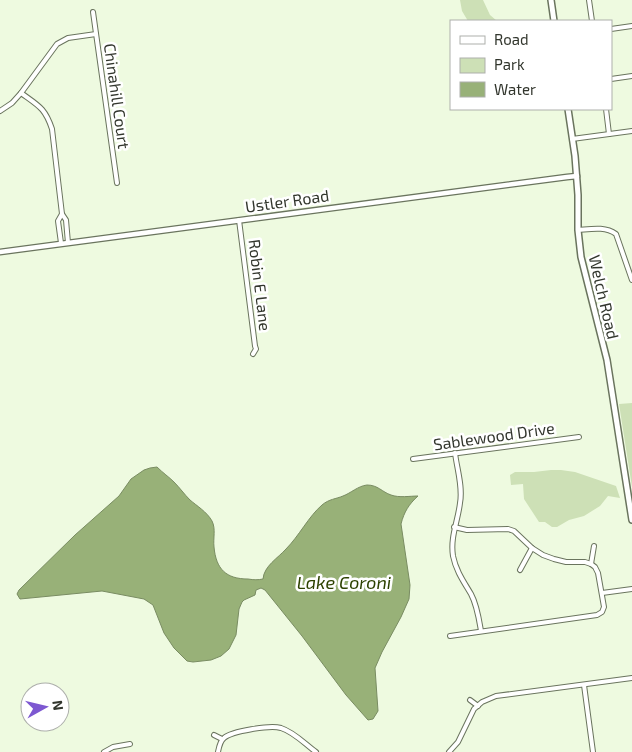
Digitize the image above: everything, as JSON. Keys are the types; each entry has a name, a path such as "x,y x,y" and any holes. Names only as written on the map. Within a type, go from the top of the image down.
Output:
{"main road":[{"path":"551,0 554,20"},
{"name":"Welch Road","path":"568,110 576,176 581,257 607,360 632,520"}],"street":[{"path":"589,0 592,20"},
{"name":"Chinahill Court","path":"93,12 117,183"},
{"path":"612,29 632,26"},
{"path":"0,111 12,104 57,44 68,38 96,34"},
{"path":"612,79 632,76"},
{"path":"21,93 44,110 52,129 62,214 66,220 68,242"},
{"path":"606,110 609,134"},
{"path":"572,139 632,131"},
{"name":"Ustler Road","path":"0,252 576,176"},
{"path":"61,244 58,221 62,214"},
{"name":"Robin E Lane","path":"239,220 256,346 253,354"},
{"path":"59,229 66,228"},
{"path":"578,230 605,229 616,234 632,280"},
{"name":"Sablewood Drive","path":"413,459 579,437"},
{"path":"455,454 461,501 454,528 452,547 454,563 471,595 479,618 481,631"},
{"path":"450,636 597,615 602,612 604,607 598,572 591,564 585,562 572,563 543,555 532,548 514,531 508,529 472,530 454,528"},
{"path":"591,564 594,546"},
{"path":"520,570 532,548"},
{"path":"602,593 632,589"},
{"path":"449,752 458,742 474,710 482,702 496,696 632,678"},
{"path":"584,685 593,752"},
{"path":"470,700 478,706"},
{"path":"218,752 222,739 230,734 274,727 291,732 316,752"},
{"path":"214,735 222,739"},
{"path":"104,752 113,747 130,744"}],"green space":[{"path":"460,0 483,0 490,15 496,20 467,20 462,11"},
{"path":"632,403 632,487 619,404"},
{"path":"551,470 575,472 616,486 620,498 608,496 600,506 584,516 569,520 557,527 552,527 545,522 539,522 524,499 523,484 511,485 510,475 515,472"}],"water":[{"name":"Lake Coroni","path":"157,467 210,518 214,527 214,547 217,561 228,575 240,579 263,579 269,566 291,544 308,520 327,501 367,485 374,486 394,496 418,496 407,508 401,524 410,585 409,599 375,668 378,711 373,719 368,720 346,695 302,636 265,590 261,588 256,590 255,595 242,602 239,609 236,635 229,649 221,656 211,660 193,662 187,661 174,648 164,633 153,605 144,599 102,591 20,599 17,594 19,590 75,535 119,496 131,479 144,470"}]}
